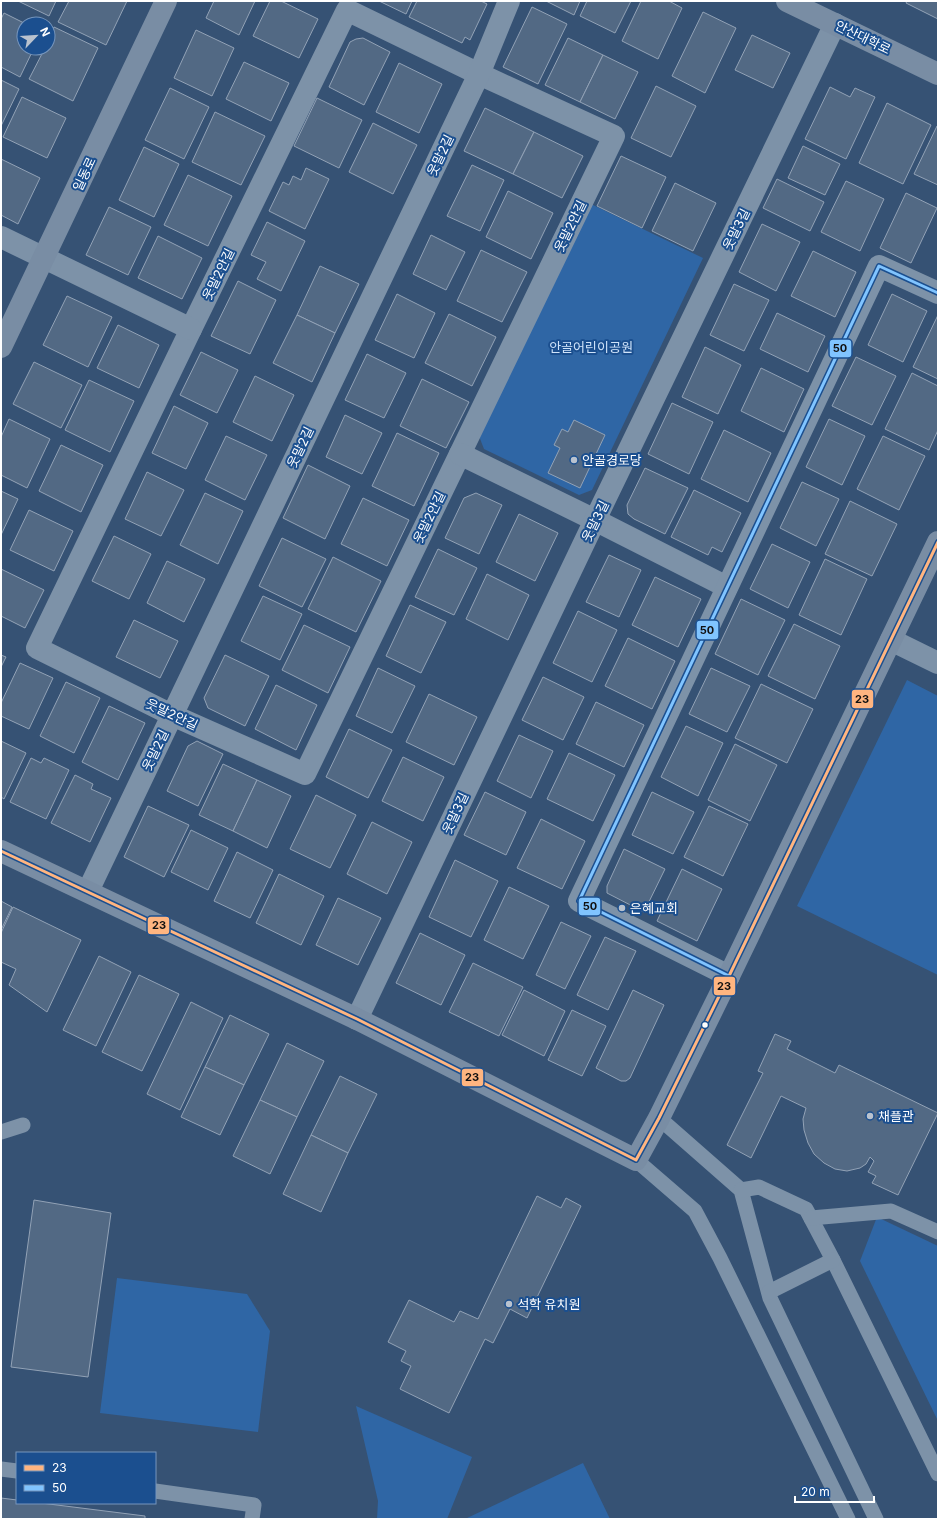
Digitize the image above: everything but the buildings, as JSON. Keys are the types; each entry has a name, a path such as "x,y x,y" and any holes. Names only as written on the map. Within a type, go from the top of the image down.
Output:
{"street":[{"name":"일동로","path":"1,348 166,1"},
{"name":"웃말2길","path":"88,891 479,74 509,1"},
{"name":"안산대학로","path":"788,1 938,74"},
{"name":"웃말2안길","path":"347,10 479,74 614,136 305,774 172,714 38,648 191,329 347,10"},
{"name":"웃말3길","path":"357,1020 595,520 835,24"},
{"path":"1,237 191,329"},
{"path":"729,976 579,901 879,266 938,293"},
{"path":"460,454 727,587"},
{"path":"1,851 357,1020 636,1160 659,1118 729,976 938,542"},
{"path":"891,640 938,663"}],"lane":[{"path":"659,1118 741,1190 770,1298 876,1519"},
{"path":"1,1132 23,1125"},
{"path":"636,1160 695,1211 720,1258 848,1519"},
{"path":"741,1190 759,1187 806,1209 833,1260 938,1474"},
{"path":"811,1218 891,1211 938,1232"},
{"path":"769,1292 833,1260"},
{"path":"1,1468 16,1471"},
{"path":"156,1491 254,1505 252,1519"}],"green space":[{"name":"안골어린이공원","path":"591,204 703,258 592,490 579,495 484,449 479,436"},
{"path":"907,680 938,696 938,975 797,906"},
{"path":"877,1217 938,1246 938,1421 860,1261"},
{"path":"117,1278 247,1294 270,1331 258,1432 100,1413"},
{"path":"356,1406 472,1457 447,1519 377,1519 378,1501"},
{"path":"583,1463 610,1519 465,1519"}],"transit line":[{"name":"50","path":"729,976 579,901 879,266 938,293"},
{"name":"23","path":"1,851 357,1019 636,1160 659,1118 729,976 938,542"}],"place":[{"name":"안골경로당","path":"574,460"},
{"name":"은혜교회","path":"622,908"},
{"name":"채플관","path":"870,1116"},
{"name":"석학 유치원","path":"509,1304"}]}
